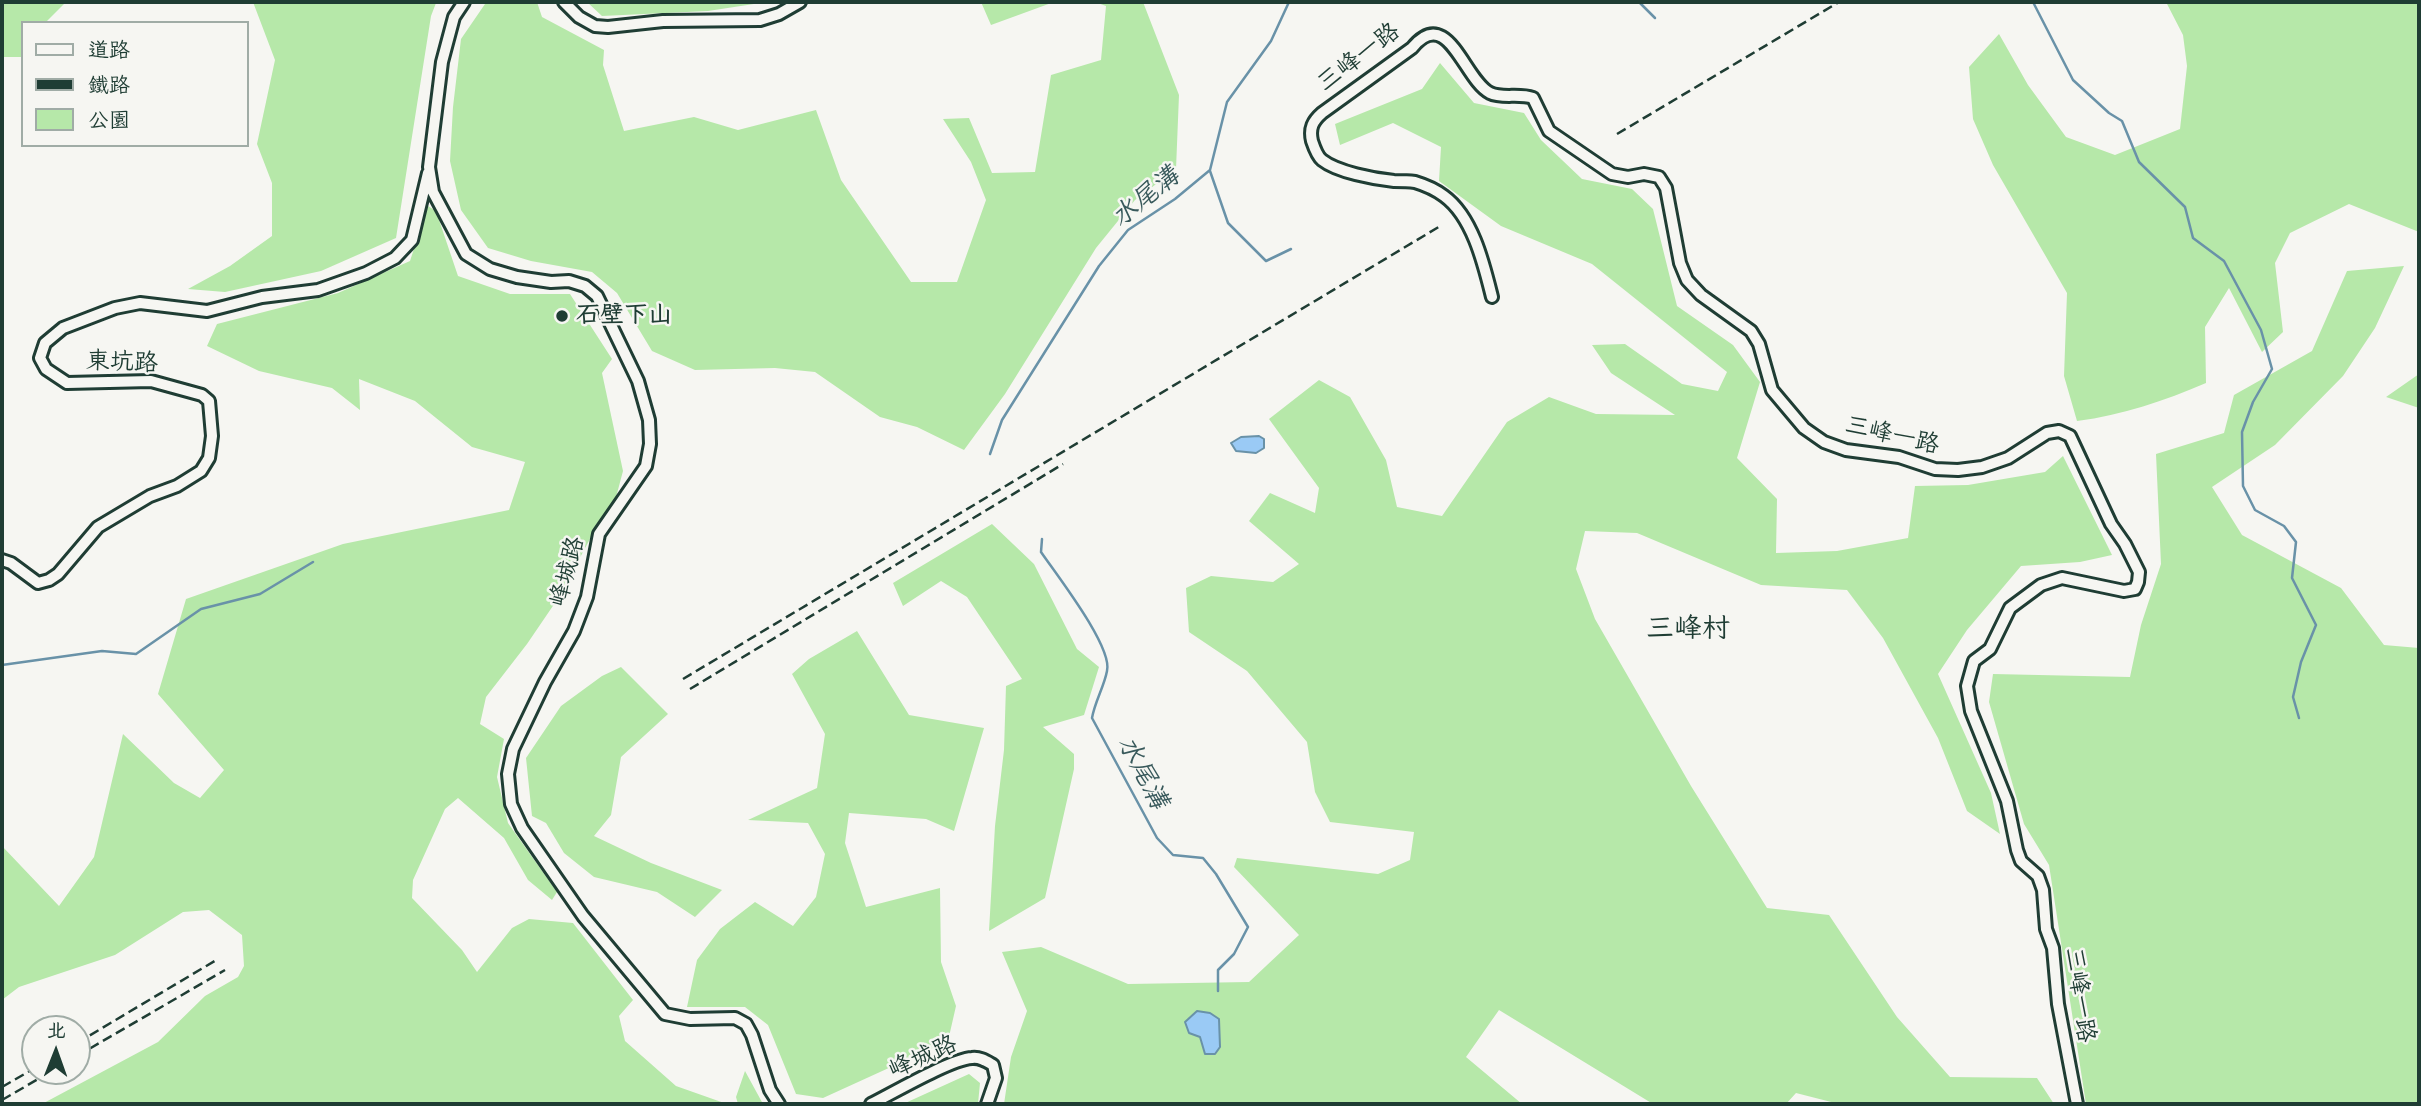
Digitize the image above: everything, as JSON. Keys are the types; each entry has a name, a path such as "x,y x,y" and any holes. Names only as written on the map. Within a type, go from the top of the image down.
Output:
{"street":[{"name":"峰城路","path":"464,2 454,17 442,62 429,167 433,192 466,254 490,269 517,277 551,282 569,281 585,286 597,296 638,381 649,420 650,444 646,466 599,534 587,597 513,749 508,774 511,804 522,828 583,916 666,1014 690,1020 735,1018 746,1024 770,1090 779,1104"},
{"path":"564,2 579,18 595,26 608,27 663,20 760,20 779,14 800,2"},
{"name":"三峰一路","path":"1492,297 1478,247 1458,210 1447,198 1433,189 1413,182 1364,176 1330,165 1319,158 1313,143 1313,121 1412,48 1421,37 1433,34 1445,39 1455,48 1480,86 1492,94 1522,94 1534,98 1549,131 1612,174 1659,177 1666,188 1680,263 1687,280 1701,295 1751,331 1759,344 1772,390 1804,428 1824,442 1846,450 1899,457 1935,469 1958,470 1982,467 2008,458 2047,433 2059,432 2070,436 2111,524 2139,572 2138,582 2134,589 2124,591 2062,578 2041,585 2010,608 1990,649 1974,661 1967,686 1970,711 2007,801 2021,861 2038,876 2042,890 2046,929 2053,948 2058,1004 2077,1104"},
{"name":"東坑路","path":"2,560 11,563 38,583 49,580 74,558 98,527 150,496 201,471 209,458 211,411 209,401 202,396 151,381 67,383 46,369 40,358 45,343 63,328 114,307 140,303 208,311 262,298 318,290 366,273 395,258 412,240 429,167"},
{"name":"峰城路","path":"871,1104 956,1062 972,1058 983,1059 993,1065 996,1078 987,1104"}],"green space":[{"path":"2,2 66,2 47,21 21,21 21,57 2,57"},
{"path":"253,2 436,3 431,16 396,238 321,271 225,292 188,289 230,266 272,236 272,183 257,144 275,60"},
{"path":"537,2 542,17 604,50 603,65 624,131 694,117 738,130 816,110 841,180 911,282 957,282 986,200 971,162 943,119 969,118 992,173 1035,172 1051,75 1101,60 1106,6 1095,2 1143,2 1179,95 1176,169 1135,200 1096,248 1005,394 964,450 917,427 880,417 815,372 775,368 695,370 652,351 617,293 592,272 531,261 488,248 461,210 450,161 461,39 485,4"},
{"path":"587,2 767,2 708,11 602,16"},
{"path":"981,2 1054,2 991,25"},
{"path":"2166,2 2419,2 2419,232 2349,204 2290,233 2275,263 2283,332 2262,352 2229,288 2205,327 2206,383 2143,407 2077,421 2064,376 2067,293 1993,165 1973,119 1969,67 1999,34 2028,85 2066,137 2115,155 2180,129 2187,66 2183,35"},
{"path":"1440,63 1474,103 1524,113 1541,140 1582,179 1632,189 1653,209 1677,306 1733,345 1760,382 1737,458 1777,499 1776,553 1837,551 1908,538 1915,486 1968,485 2045,472 2063,456 2112,555 2080,562 2021,566 1967,630 1938,674 1991,793 2000,834 1967,811 1938,738 1883,638 1847,590 1761,585 1637,533 1585,531 1576,569 1595,619 1691,786 1767,908 1829,915 1897,1017 1950,1077 2037,1078 2054,1104 1839,1104 1796,1093 1786,1104 1653,1104 1499,1010 1466,1057 1522,1104 1004,1104 1011,1057 1027,1011 1002,952 1041,947 1128,984 1249,982 1299,935 1234,867 1237,858 1378,874 1410,860 1414,832 1330,822 1315,792 1307,742 1247,671 1189,632 1186,588 1211,576 1273,582 1299,564 1249,521 1270,493 1315,513 1319,488 1269,419 1319,380 1350,397 1386,460 1397,507 1442,516 1507,422 1549,397 1596,414 1675,415 1611,373 1592,345 1625,344 1682,384 1718,391 1727,372 1592,264 1501,226 1439,181 1441,147 1393,123 1340,145 1335,124 1422,89"},
{"path":"428,206 436,211 458,276 510,294 570,294 612,359 602,373 623,471 615,501 591,537 559,597 486,697 480,724 504,739 497,777 508,823 557,892 552,900 528,880 504,838 458,798 445,809 413,880 412,898 462,950 477,972 512,928 529,919 573,923 633,1000 619,1016 625,1041 676,1086 727,1104 42,1104 78,1085 91,1085 91,1078 158,1042 205,996 238,977 244,966 242,935 209,910 183,912 115,955 19,987 2,1000 2,846 59,906 94,857 123,734 174,783 200,798 224,770 158,694 186,599 343,544 509,510 525,462 472,447 415,401 359,379 360,410 332,388 259,371 207,346 217,324 338,293 410,261"},
{"path":"2404,266 2375,328 2343,376 2275,445 2212,487 2242,535 2341,588 2384,645 2419,648 2419,1104 2086,1104 2049,865 2024,824 1989,702 1993,674 2130,677 2141,625 2161,564 2156,454 2224,433 2234,395 2312,351 2347,271"},
{"path":"2419,374 2419,408 2386,397"},
{"path":"992,524 1034,564 1077,649 1099,667 1084,715 1043,727 1074,754 1074,769 1045,898 989,931 995,826 1004,750 1006,686 1022,679 967,597 941,581 903,606 893,583"},
{"path":"857,631 909,715 984,728 954,831 926,819 849,813 845,843 866,907 940,888 941,962 956,1006 948,1041 823,1098 796,1094 768,1025 745,1007 687,1007 697,960 720,929 755,902 793,926 816,897 825,854 808,823 748,820 817,788 825,734 792,674 809,659"},
{"path":"621,667 668,714 621,757 611,815 594,836 651,863 722,890 695,917 657,892 594,877 564,853 546,823 532,816 526,758 561,706 602,676"},
{"path":"745,1071 763,1104 738,1104 736,1097"},
{"path":"969,1074 980,1083 978,1104 903,1104"}],"water":[{"path":"1259,436 1264,439 1264,448 1256,453 1236,451 1231,443 1241,437"},
{"path":"1197,1011 1210,1013 1219,1019 1220,1047 1215,1054 1205,1054 1200,1037 1189,1033 1185,1022"}],"waterway":[{"name":"水尾溝","path":"990,454 1002,420 1099,266 1128,230 1175,199 1210,170 1227,102 1271,41 1289,2"},
{"path":"1639,2 1655,18"},
{"path":"2033,2 2073,80 2109,113 2122,121 2139,162 2185,207 2193,238 2224,261 2261,330 2272,369 2253,402 2242,432 2243,486 2255,510 2284,526 2296,542 2292,578 2316,625 2301,662 2293,697 2299,718"},
{"path":"1210,171 1228,223 1266,261 1291,249"},
{"name":"水尾溝","path":"1042,539 1041,552 1082,611 1107,660 1106,677 1092,718 1157,838 1173,855 1203,858 1216,874 1248,927 1234,954 1218,970 1218,991"},
{"path":"2,665 102,651 136,654 201,609 260,594 313,562"}],"railway":[{"path":"1617,134 1839,2"},
{"path":"683,679 1442,225"},
{"path":"690,689 1063,464"},
{"path":"91,1035 218,959"},
{"path":"91,1048 225,970"},
{"path":"2,1087 21,1076"},
{"path":"2,1100 28,1085"}],"place":[{"name":"石壁下山","path":"562,316"}],"district":[{"name":"三峰村","path":"1688,630"}]}
